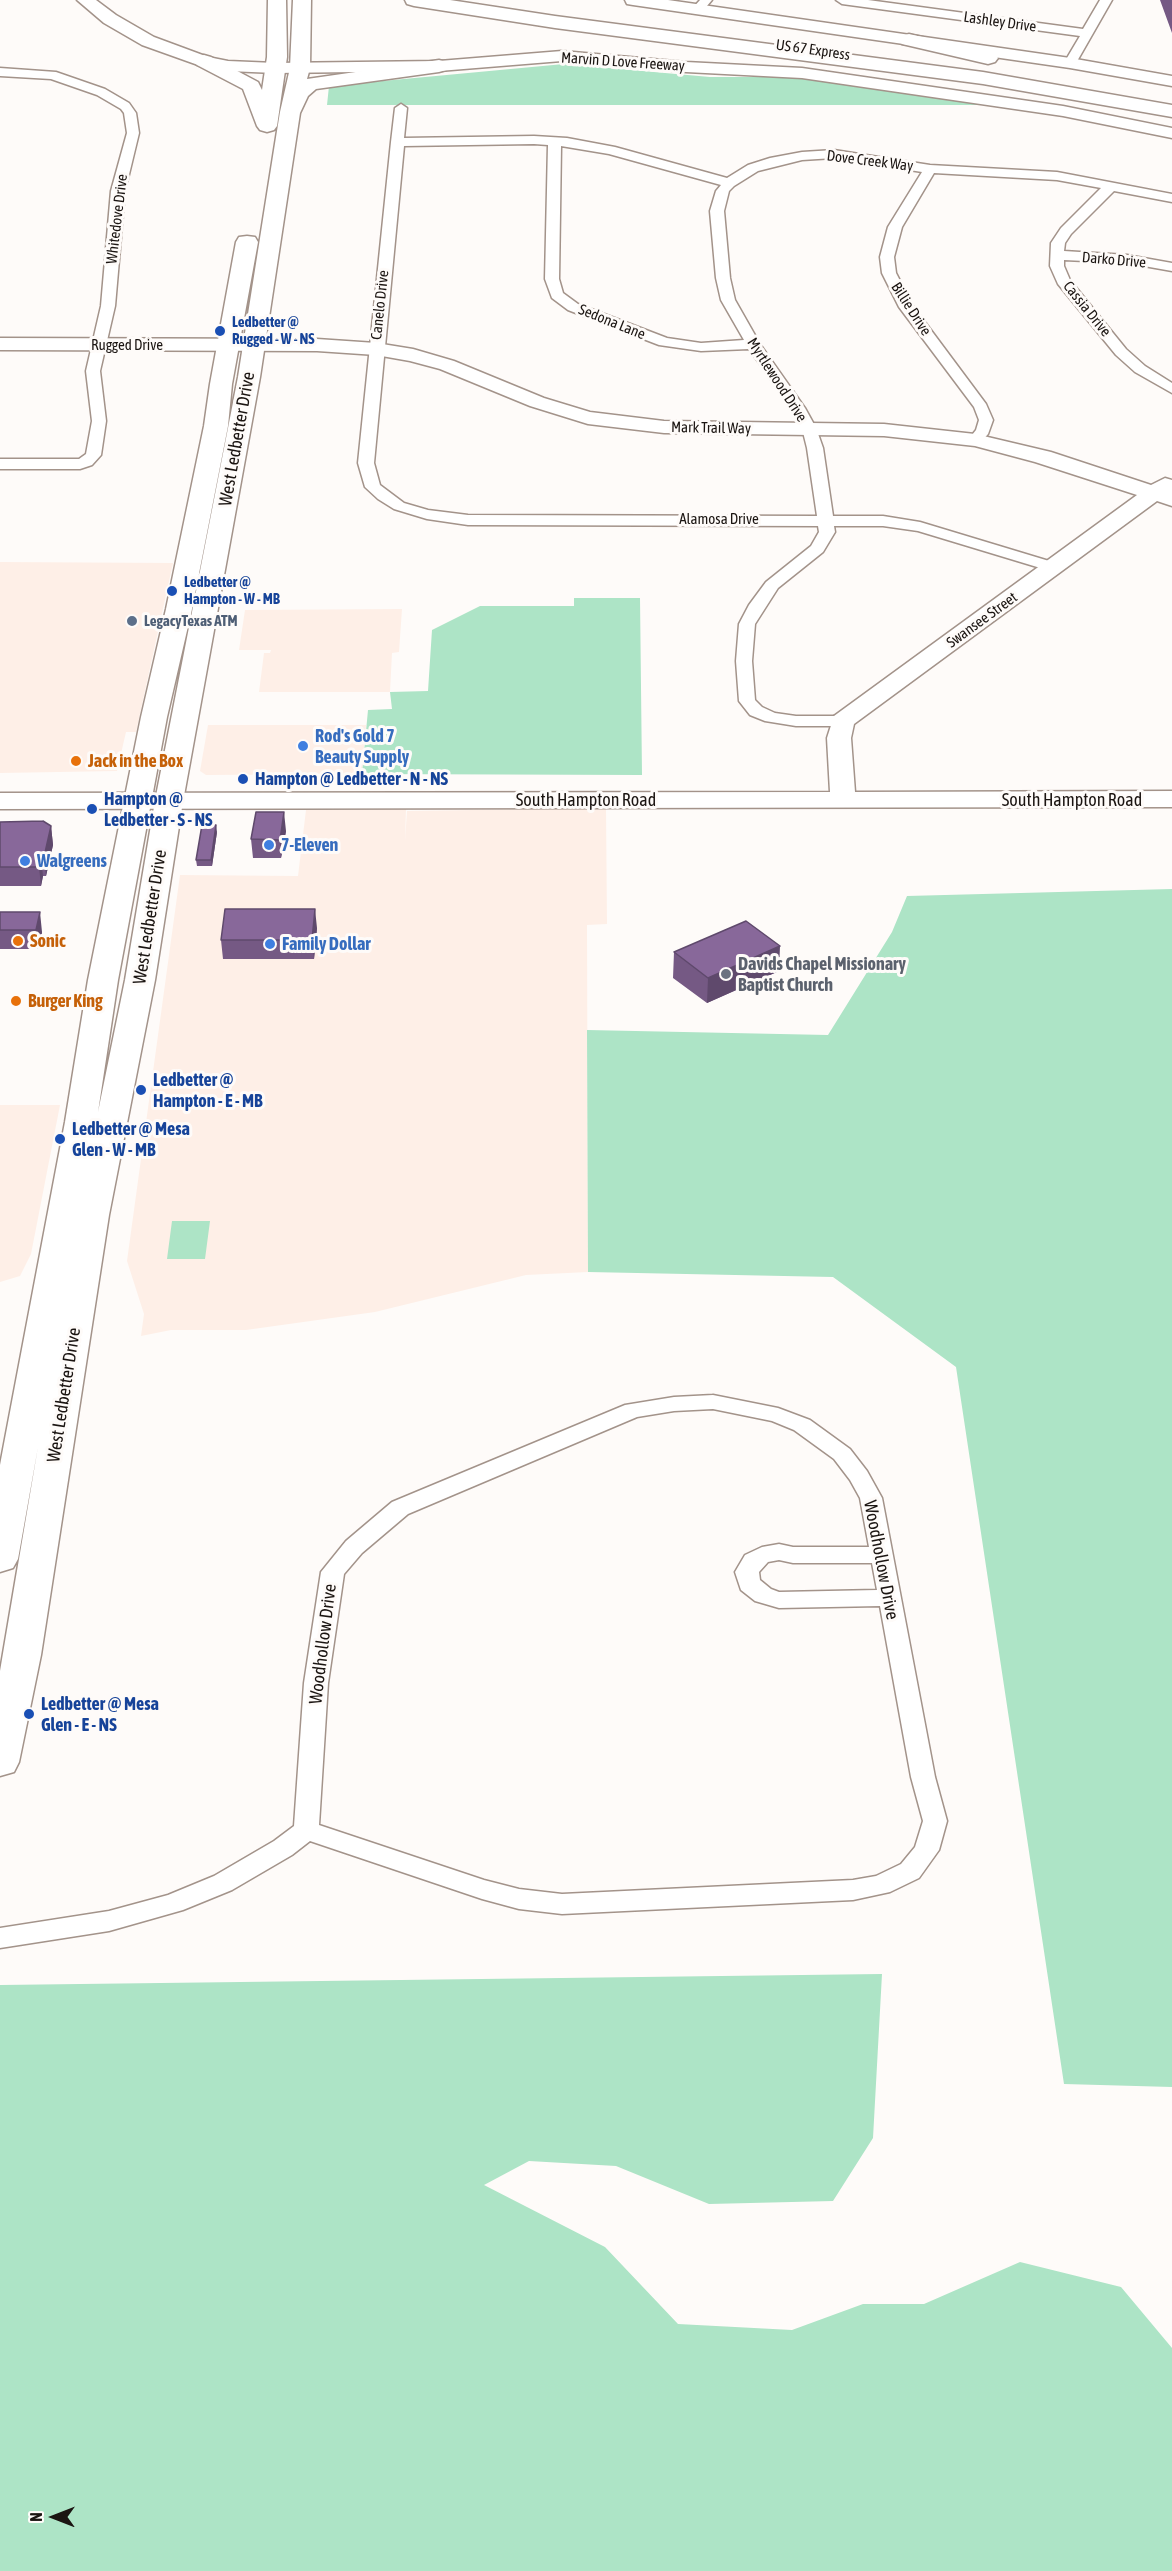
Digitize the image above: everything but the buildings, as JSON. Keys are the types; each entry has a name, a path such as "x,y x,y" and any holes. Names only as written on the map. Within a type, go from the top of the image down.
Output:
{"main road":[{"name":"Marvin D Love Freeway","path":"85,0 129,32 178,53 204,61 240,67 439,66 562,56 663,65 802,73 1063,111 1172,133"},
{"path":"204,61 251,86 265,134 277,50 277,0"},
{"name":"West Ledbetter Drive","path":"0,1762 11,1655 140,980 170,793 254,345 266,195 300,68 302,0"},
{"name":"Marvin D Love Freeway","path":"414,0 586,26 935,72 1172,99"},
{"name":"US 67 Express","path":"453,0 954,68 1172,106"},
{"name":"Marvin D Love Freeway","path":"490,0 914,55 1115,94 1172,111"},
{"path":"633,0 702,5 1172,81"},
{"path":"909,40 1048,70 1115,94"},
{"path":"290,112 300,93 310,84 439,66"},
{"path":"802,73 876,74 1115,94"},
{"name":"West Ledbetter Drive","path":"0,1559 81,1122 103,980 166,660 179,609 216,426 228,345 250,227"},
{"name":"Rugged Drive","path":"0,344 254,345"},
{"name":"Mark Trail Way","path":"254,345 317,345 413,355 447,365 537,402 588,418 664,428 894,430 975,440 1043,457 1163,496"},
{"name":"Swansee Street","path":"843,722 1053,567 1163,496 1172,479"},
{"path":"166,660 196,662"},
{"path":"842,793 839,738 843,722"},
{"name":"South Hampton Road","path":"0,785 139,793 842,793 1058,792 1172,784"},
{"name":"South Hampton Road","path":"1058,792 1172,799"},
{"name":"South Hampton Road","path":"0,801 139,793"},
{"path":"103,980 140,980"},
{"path":"81,1122 80,1170 86,1188 98,1193"},
{"path":"59,1244 70,1244 75,1247 79,1304"}],"street":[{"name":"Lashley Drive","path":"842,0 1087,33"},
{"path":"1070,63 1106,0"},
{"path":"961,16 971,6"},
{"name":"Whitedove Drive","path":"0,72 38,73 69,79 116,99 130,113 133,133 118,191 108,306 101,345 93,371 99,421 93,455 87,462 71,465 0,464"},
{"name":"Canelo Drive","path":"383,496 373,487 366,463 401,108"},
{"path":"397,142 555,141 610,150 729,183"},
{"name":"Sedona Lane","path":"555,141 552,279 556,295 573,307 664,342 701,347 753,344"},
{"name":"Dove Creek Way","path":"729,183 763,164 816,154 849,155 930,169 1040,174 1172,198"},
{"name":"Billie Drive","path":"930,169 895,227 887,257 889,273 906,307 981,407 986,420 983,431 975,440"},
{"name":"Myrtlewood Drive","path":"729,183 723,191 717,211 723,278 728,300 753,344 798,408 809,428 815,448 827,532 823,541 772,585 757,605 747,624 744,688 747,701 756,711 771,717 796,721 843,722"},
{"path":"1056,255 1058,243 1066,231 1111,186"},
{"name":"Darko Drive","path":"1056,255 1119,259 1172,267"},
{"name":"Cassia Drive","path":"1056,255 1057,266 1063,281 1121,352 1140,369 1172,389"},
{"name":"Alamosa Drive","path":"383,496 399,506 427,514 468,520 825,519 883,521 920,527 1053,567"},
{"name":"Woodhollow Drive","path":"692,1403 732,1404 778,1415 802,1425 842,1454 859,1476 871,1498 883,1555 923,1777 935,1821 926,1850 910,1871 881,1885 853,1890 562,1904 519,1899 482,1889 306,1830 316,1683 333,1572 354,1547 400,1508 633,1410 692,1403"},
{"path":"883,1555 793,1555 779,1552 762,1555 753,1561 747,1572 749,1584 763,1595 779,1600 889,1598"},
{"path":"0,1938 109,1921 174,1903 223,1883 283,1848 306,1830"}],"shaded area":[{"path":"0,562 173,563 136,732 126,732 117,771 0,773"},
{"path":"402,609 399,652 392,653 390,692 259,692 264,653 270,653 271,650 239,650 245,610"},
{"path":"208,725 366,725 362,774 206,775 200,771"},
{"path":"606,808 607,924 587,925 588,1272 526,1275 375,1312 246,1330 171,1330 141,1336 144,1314 127,1261 180,875 298,876 306,810 406,809 405,841 407,811"},
{"path":"0,1105 60,1105 31,1254 20,1276 0,1282"}],"green space":[{"path":"564,64 710,77 811,77 986,105 327,105 329,86"},
{"path":"574,598 640,598 642,775 362,774 368,710 392,709 390,692 428,691 432,630 480,606 574,606"},
{"path":"1172,889 1172,2087 1064,2084 956,1367 833,1277 588,1272 587,1030 828,1035 892,932 907,896"},
{"path":"172,1221 210,1221 205,1259 167,1259"},
{"path":"882,1974 873,2138 833,2201 709,2204 616,2166 529,2161 484,2185 605,2247 678,2324 792,2330 863,2304 924,2304 1020,2262 1121,2287 1172,2348 1172,2571 0,2571 0,1985"}],"place":[{"name":"Ledbetter @ Rugged - W - NS","path":"220,331"},
{"name":"Ledbetter @ Hampton - W - MB","path":"172,591"},
{"name":"LegacyTexas ATM","path":"132,621"},
{"name":"Rod's Gold 7 Beauty Supply","path":"303,746"},
{"name":"Jack in the Box","path":"76,761"},
{"name":"Hampton @ Ledbetter - N - NS","path":"243,779"},
{"name":"Hampton @ Ledbetter - S - NS","path":"92,809"},
{"name":"7-Eleven","path":"269,845"},
{"name":"Walgreens","path":"25,861"},
{"name":"Sonic","path":"18,941"},
{"name":"Family Dollar","path":"270,944"},
{"name":"Davids Chapel Missionary Baptist Church","path":"726,974"},
{"name":"Burger King","path":"16,1001"},
{"name":"Ledbetter @ Hampton - E - MB","path":"141,1090"},
{"name":"Ledbetter @ Mesa Glen - W - MB","path":"60,1139"},
{"name":"Ledbetter @ Mesa Glen - E - NS","path":"29,1714"}]}
